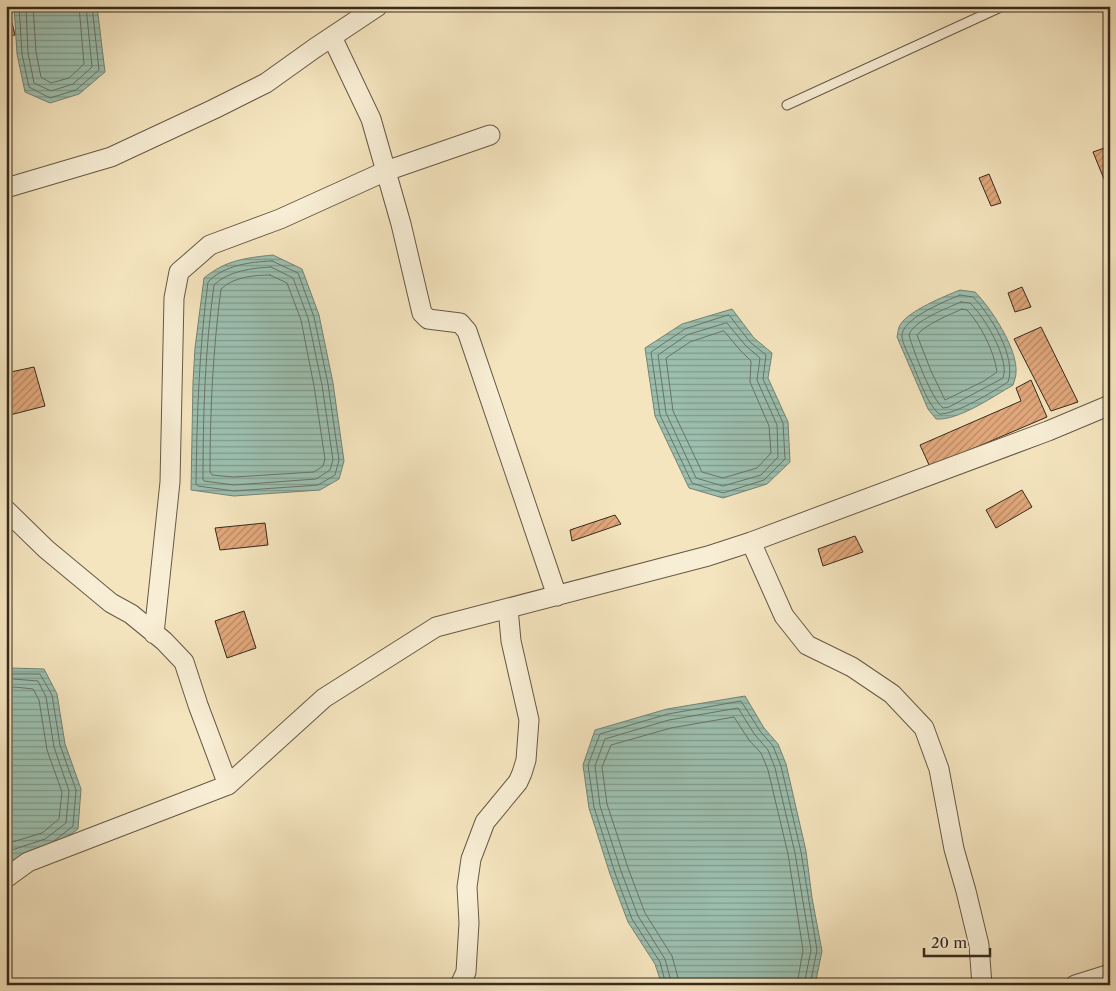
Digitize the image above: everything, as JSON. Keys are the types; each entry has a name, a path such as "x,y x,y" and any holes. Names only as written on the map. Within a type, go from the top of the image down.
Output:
{"street":[{"path":"6,188 111,157 206,113 266,83 378,6"},
{"path":"332,37 371,119 401,224 422,313 428,319 460,322 467,331 557,596"},
{"path":"154,634 170,482 174,298 179,272 210,245 280,219 386,171 490,134"},
{"path":"6,878 28,862 228,785 324,698 436,627 708,556 751,542 1048,431 1110,405"},
{"path":"6,510 46,548 111,603 131,614 184,662 228,785"},
{"path":"751,542 784,616 807,645 852,666 892,694 924,728 940,769 954,849 979,945 982,985"},
{"path":"460,985 466,972 469,923 467,887 470,859 485,822 518,782 526,760 529,720 511,641 508,608"},
{"path":"1074,985 1110,974"}],"lane":[{"path":"787,105 1003,6"}],"water":[{"path":"14,6 97,6 105,72 79,94 50,103 25,92 17,54"},
{"path":"273,255 302,269 319,315 333,383 344,461 339,479 320,490 234,496 191,490 195,348 204,278 220,267 236,261"},
{"path":"960,290 975,292 996,318 1013,352 1016,376 1013,385 976,407 945,419 936,419 928,409 897,337 898,331 900,325 911,314 927,304"},
{"path":"732,309 754,338 772,353 768,378 788,422 790,462 767,484 723,498 689,488 655,416 645,348 682,324"},
{"path":"10,668 44,669 57,694 65,744 81,789 78,829 51,849 6,864 6,670"},
{"path":"745,696 764,728 778,744 786,764 806,851 812,898 822,951 815,985 662,985 655,964 628,922 610,874 589,808 583,765 595,730 667,709"}],"building":[{"path":"6,19 11,19 15,35 6,36"},
{"path":"1110,146 1110,176 1104,179 1093,152"},
{"path":"989,174 1001,203 991,206 979,178"},
{"path":"1022,287 1031,307 1015,312 1008,293"},
{"path":"1041,327 1078,402 1051,411 1014,339"},
{"path":"34,367 45,406 6,416 6,373"},
{"path":"1031,380 1047,417 930,467 920,445 1021,401 1016,388"},
{"path":"1022,490 1032,507 996,528 986,510"},
{"path":"615,515 621,524 572,541 570,530"},
{"path":"265,523 268,545 220,550 215,528"},
{"path":"855,536 863,552 823,566 818,549"},
{"path":"244,611 256,648 227,658 215,621"}]}
